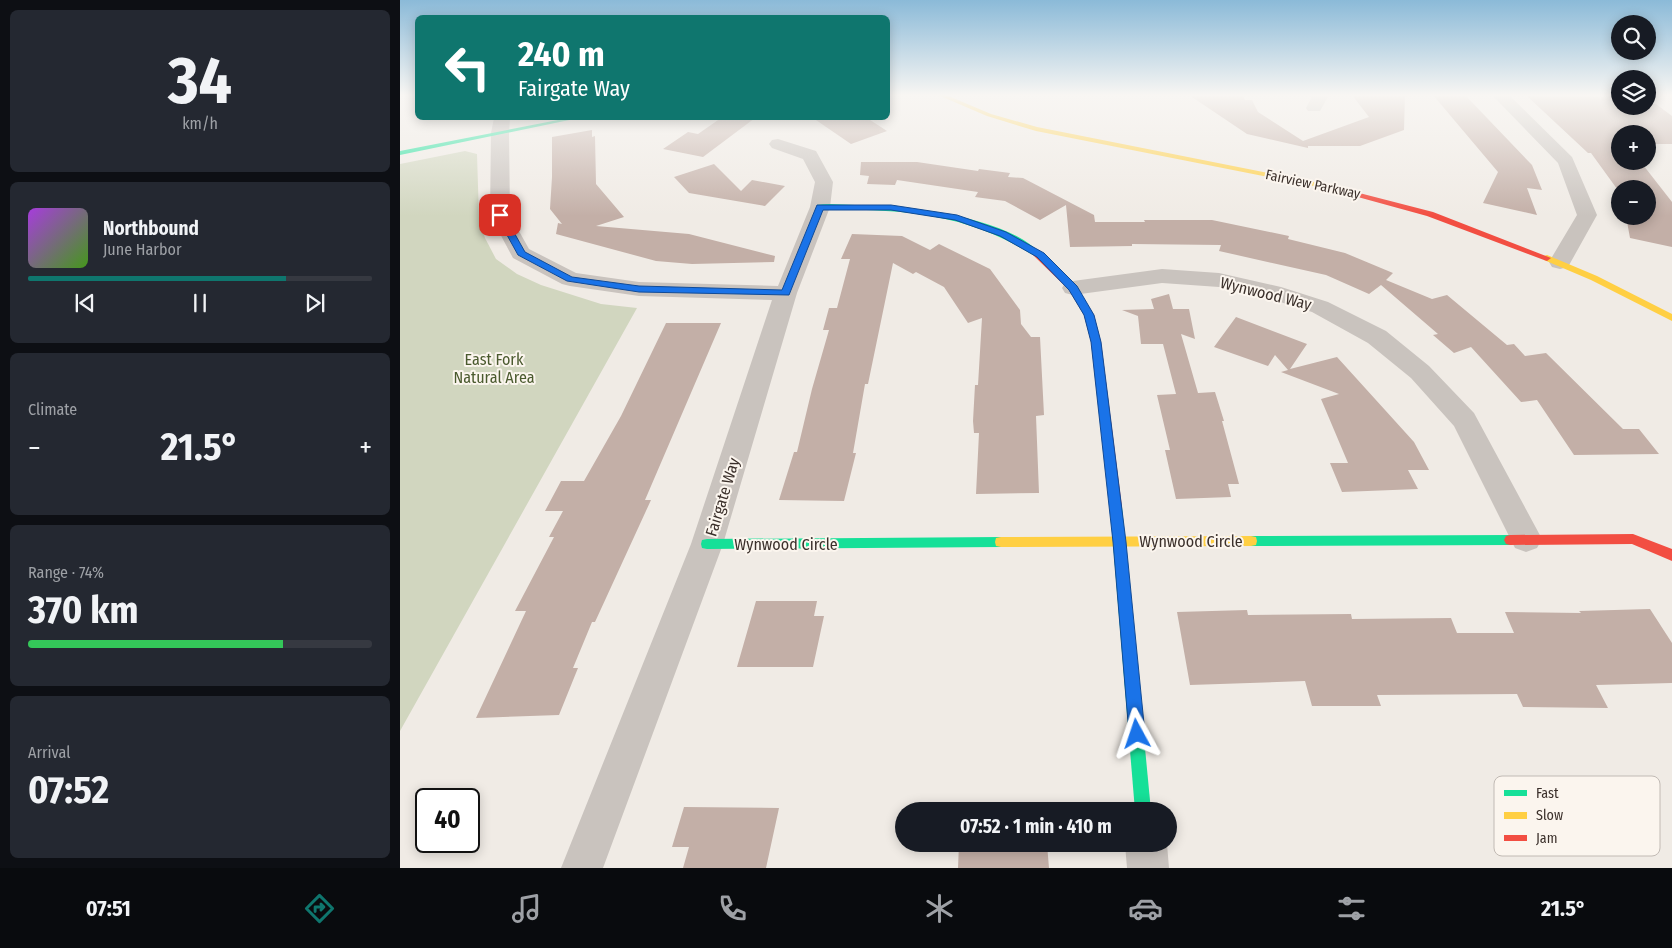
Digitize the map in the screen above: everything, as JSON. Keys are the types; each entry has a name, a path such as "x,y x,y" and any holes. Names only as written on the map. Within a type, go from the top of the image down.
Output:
{"street":[{"path":"400,153 463,136"},
{"path":"501,136 500,215 521,253 570,279 580,281 639,289 786,293"},
{"name":"Fairview Parkway","path":"1069,136 1346,190 1395,203 1453,221 1560,262 1638,299 1672,318"},
{"path":"1541,136 1566,161 1587,215 1560,262"},
{"name":"Fairgate Way","path":"582,868 707,544 786,293 820,207 824,182 810,155 778,144"},
{"path":"820,207 891,207 957,218 1003,234 1040,255 1073,288 1089,315 1096,342 1120,542 1143,802"},
{"name":"Wynwood Way","path":"1073,288 1162,276 1219,280 1272,292 1320,307 1377,337 1420,372 1464,420 1526,539"},
{"name":"Wynwood Circle","path":"707,544 1633,540 1672,556"},
{"path":"1147,852 1148,868"}],"green space":[{"name":"East Fork Natural Area","path":"465,151 477,154 479,218 485,238 496,259 517,274 541,285 601,304 637,308 400,731 400,164"}],"building":[{"path":"595,136 596,184 624,217 596,226 689,234 775,256 774,262 692,264 656,261 556,234 558,223 562,224 550,209 552,137"},
{"path":"683,136 732,136 703,157 663,149"},
{"path":"839,136 875,136 851,144"},
{"path":"1254,136 1294,136 1303,141 1318,136 1389,136 1360,146 1308,146 1308,148"},
{"path":"1467,136 1504,136 1532,165 1542,190 1527,188 1537,215 1483,203 1498,172"},
{"path":"1569,136 1611,136 1611,170 1647,170 1655,180 1611,181 1591,153 1588,153"},
{"path":"1656,136 1672,136 1672,144 1656,144"},
{"path":"861,162 917,162 978,171 979,169 1010,173 1008,177 1023,178 1094,215 1095,222 1212,220 1289,236 1288,239 1345,253 1393,273 1386,280 1432,299 1447,295 1507,345 1514,344 1525,356 1546,353 1623,429 1639,429 1659,454 1574,455 1537,400 1521,402 1471,347 1454,353 1433,335 1438,334 1381,285 1369,294 1326,275 1219,251 1221,245 1132,244 1132,246 1070,247 1066,205 1040,220 1005,201 975,197 978,192 897,180 895,185 867,184 869,176 860,175"},
{"path":"714,164 741,191 752,180 785,186 765,206 689,193 674,177"},
{"path":"1656,182 1672,202 1672,247 1630,238 1628,225 1656,225"},
{"path":"852,234 902,236 930,250 939,244 990,269 1020,310 1021,324 1031,337 1040,337 1044,415 1036,416 1039,493 976,494 979,433 974,433 973,421 975,385 978,385 982,318 968,323 944,287 916,272 913,274 893,263 868,384 865,384 853,453 856,453 844,501 779,500 794,452 797,452 829,330 823,330 829,308 837,308 850,259 841,259"},
{"path":"1169,294 1173,309 1189,309 1195,339 1181,334 1198,393 1215,392 1224,421 1222,421 1239,484 1228,484 1231,497 1176,499 1165,450 1170,450 1157,395 1176,394 1163,344 1141,344 1138,316 1122,310 1154,309 1151,299"},
{"path":"1236,317 1307,344 1290,369 1337,357 1414,442 1429,470 1408,470 1418,489 1342,492 1330,463 1348,463 1321,399 1339,394 1281,372 1288,370 1275,355 1268,366 1214,347"},
{"path":"666,323 721,323 645,500 651,500 595,622 592,622 573,668 578,668 559,715 476,718 526,611 515,611 554,537 549,537 563,511 545,511 561,481 584,481 621,416"},
{"path":"756,601 817,601 814,616 824,616 813,667 737,667"},
{"path":"1650,609 1672,643 1672,683 1596,685 1608,708 1523,707 1517,694 1377,695 1381,706 1312,706 1305,681 1190,685 1177,612 1247,610 1248,615 1351,614 1352,619 1451,618 1457,633 1514,633 1505,612 1581,613 1579,611"},
{"path":"684,807 779,808 766,868 683,868 689,847 672,847"},
{"path":"959,852 1048,852 1049,868 958,868"}],"traffic: fast":[{"path":"400,153 488,136"},
{"path":"820,207 890,209 936,214 981,225 1003,234 1036,253"},
{"path":"1116,507 1142,802"},
{"path":"1251,541 1510,540"},
{"path":"707,544 1001,542"}],"traffic: slow":[{"path":"1069,136 1339,189"},
{"path":"1547,258 1594,278 1672,318"},
{"path":"1001,542 1251,541"}],"traffic: jam":[{"path":"1339,189 1430,214 1547,258"},
{"path":"1036,253 1073,288 1089,315 1096,342 1116,507"},
{"path":"1510,540 1633,539 1672,555"}],"route":[{"path":"500,215 521,253 570,279 639,289 786,293 820,207 891,207 957,218 1003,234 1040,255 1073,288 1089,315 1096,342 1120,542 1137,734"}]}
